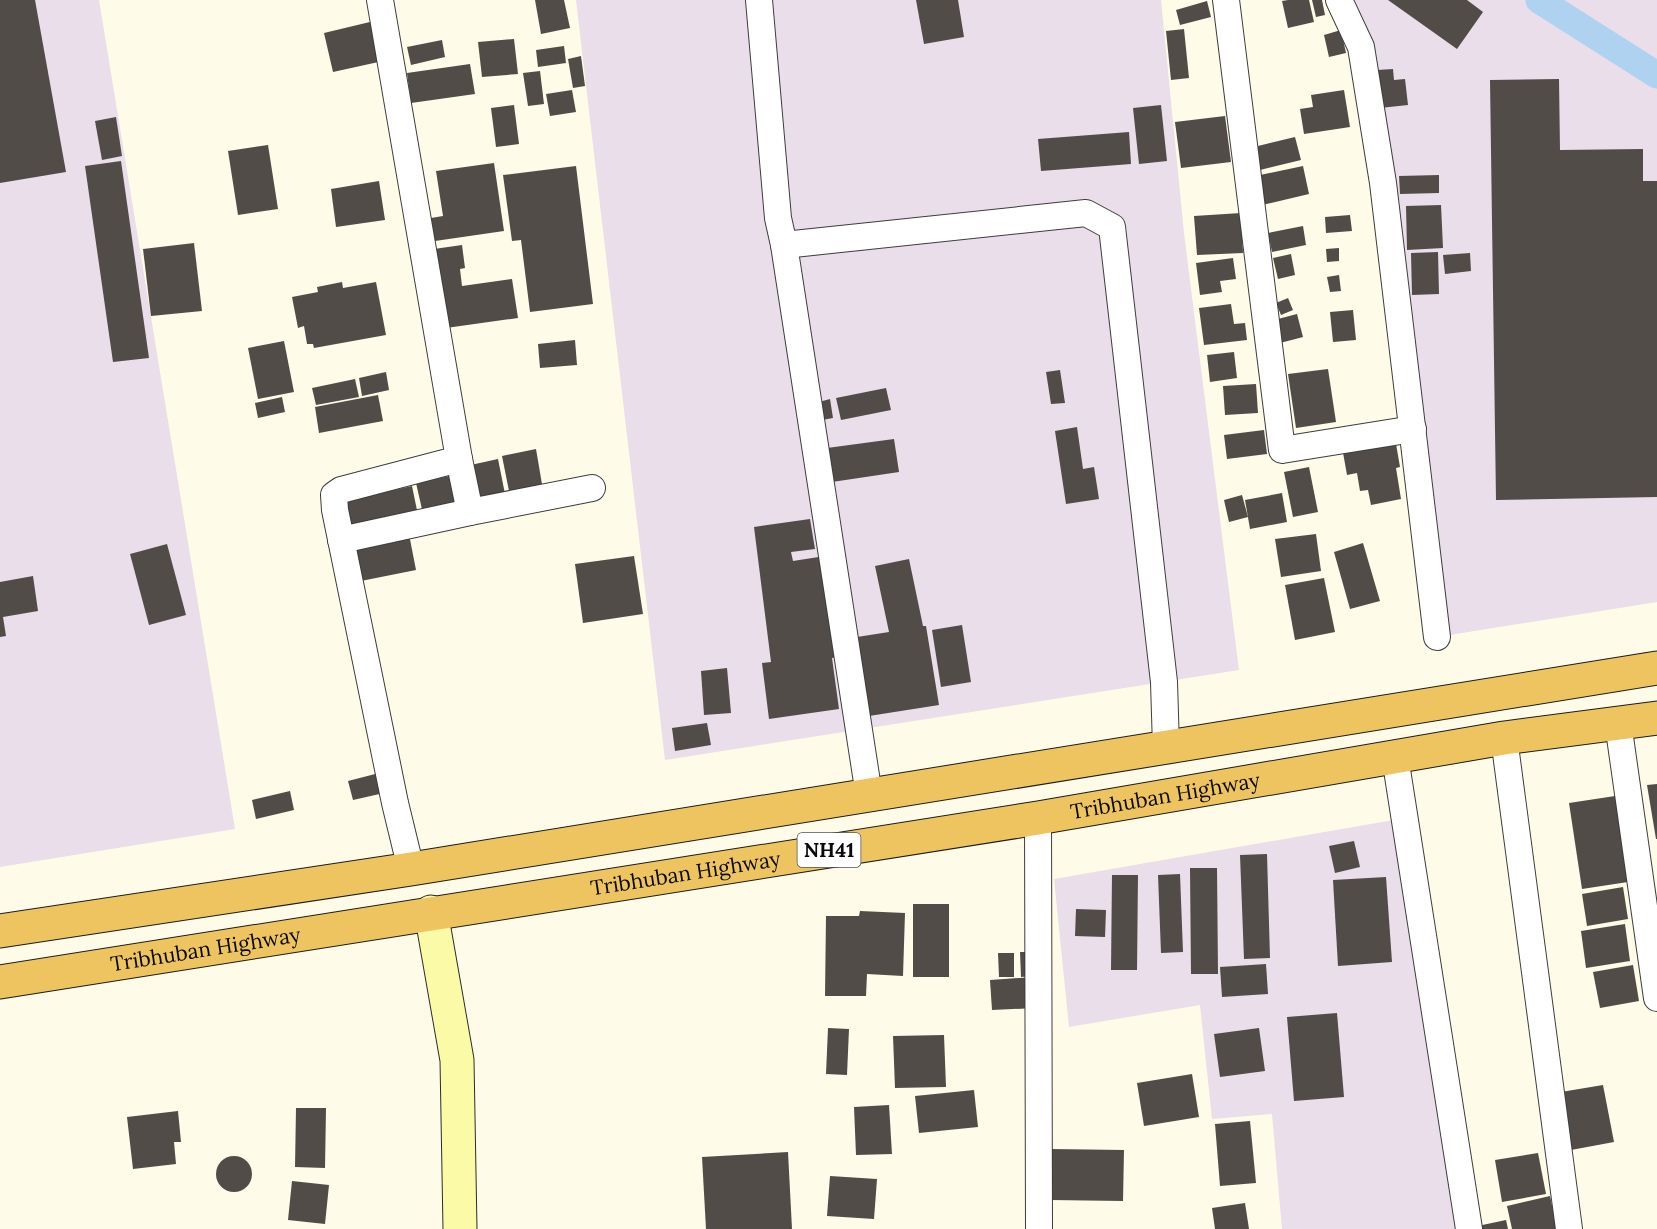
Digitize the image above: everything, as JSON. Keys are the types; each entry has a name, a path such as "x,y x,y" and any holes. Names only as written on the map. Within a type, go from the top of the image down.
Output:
{"highway":[{"name":"NH41","path":"0,931 411,869 1657,668"},
{"name":"Tribhuban Highway","path":"0,982 431,912 1038,818 1504,738 1657,718"}],"main road":[{"path":"431,912 457,1060 460,1229"}],"street":[{"path":"380,0 470,512"},
{"path":"759,0 778,218 869,795"},
{"path":"1226,0 1282,450 1413,429"},
{"path":"1339,0 1361,47 1383,183 1437,637"},
{"path":"784,245 1086,213 1112,227 1164,682 1166,747"},
{"path":"411,869 341,540 334,495 341,490 459,459"},
{"path":"341,540 592,488"},
{"path":"1618,723 1657,998"},
{"path":"1504,738 1569,1229"},
{"path":"1395,757 1469,1229"},
{"path":"1038,818 1039,1229"}],"shaded area":[{"path":"0,0 99,0 235,829 0,867"},
{"path":"576,0 1161,0 1184,233 1239,670 665,760"},
{"path":"1339,0 1657,0 1657,602 1437,637 1383,183"},
{"path":"1405,818 1470,1229 1282,1229 1272,1114 1212,1119 1200,1005 1069,1027 1054,879"}],"building":[{"path":"0,0 35,0 66,172 0,183"},
{"path":"535,0 564,0 570,28 541,34"},
{"path":"916,0 958,0 964,37 924,44"},
{"path":"1309,0 1314,22 1288,28 1282,1"},
{"path":"1312,0 1322,0 1325,15 1316,17"},
{"path":"1388,0 1467,0 1483,12 1457,49"},
{"path":"1207,1 1211,17 1180,25 1176,10"},
{"path":"374,21 383,61 333,72 324,33"},
{"path":"1184,29 1189,78 1171,80 1166,31"},
{"path":"1341,30 1346,53 1329,57 1324,35"},
{"path":"514,39 518,74 482,77 478,42"},
{"path":"442,40 445,57 411,65 407,47"},
{"path":"564,46 566,63 538,67 536,50"},
{"path":"581,56 585,86 573,88 568,59"},
{"path":"470,64 475,94 411,103 407,73"},
{"path":"1393,69 1394,80 1405,79 1408,105 1380,108 1377,70"},
{"path":"540,71 544,104 528,106 523,73"},
{"path":"1559,79 1560,150 1643,149 1643,181 1657,181 1657,497 1496,500 1490,80"},
{"path":"572,90 576,112 550,116 546,94"},
{"path":"1344,90 1350,127 1304,134 1300,109 1313,107 1311,95"},
{"path":"514,105 519,144 496,147 491,108"},
{"path":"1161,105 1167,161 1139,164 1133,108"},
{"path":"1225,116 1231,162 1181,168 1175,122"},
{"path":"116,117 122,156 102,160 95,121"},
{"path":"1129,132 1131,164 1041,171 1038,139"},
{"path":"1295,137 1301,160 1260,170 1254,147"},
{"path":"268,145 278,209 238,215 228,151"},
{"path":"121,161 149,358 113,362 85,166"},
{"path":"494,163 504,231 435,241 431,218 443,216 436,171"},
{"path":"576,166 593,304 530,312 521,240 512,241 503,175"},
{"path":"1303,166 1309,194 1262,205 1255,176"},
{"path":"1439,175 1439,193 1400,194 1399,176"},
{"path":"379,181 385,220 336,227 331,189"},
{"path":"1441,205 1443,248 1407,250 1406,206"},
{"path":"1241,213 1243,253 1197,255 1194,216"},
{"path":"1350,215 1352,231 1326,233 1325,217"},
{"path":"1303,226 1306,245 1272,252 1268,233"},
{"path":"194,243 202,311 151,316 143,249"},
{"path":"462,245 465,268 460,269 462,286 512,279 518,318 446,328 434,249"},
{"path":"1339,248 1339,261 1327,262 1326,249"},
{"path":"1438,252 1439,294 1412,295 1411,253"},
{"path":"1470,253 1471,271 1445,274 1443,255"},
{"path":"1291,254 1295,275 1278,279 1273,258"},
{"path":"1233,258 1236,279 1220,281 1222,292 1200,295 1196,263"},
{"path":"1339,275 1341,291 1330,292 1327,277"},
{"path":"342,282 343,288 376,282 386,335 314,348 313,344 307,344 304,326 298,328 292,297 318,292 317,287"},
{"path":"1288,298 1293,310 1281,315 1276,303"},
{"path":"1231,304 1234,324 1245,323 1247,340 1204,345 1199,308"},
{"path":"1353,310 1356,340 1333,342 1330,312"},
{"path":"1297,314 1303,337 1280,343 1274,320"},
{"path":"575,340 577,365 540,368 538,344"},
{"path":"284,341 294,392 258,399 248,348"},
{"path":"1234,352 1237,378 1210,382 1207,355"},
{"path":"1328,369 1336,422 1296,428 1288,374"},
{"path":"1060,370 1065,403 1051,404 1046,372"},
{"path":"386,372 389,390 362,396 359,378"},
{"path":"355,379 359,397 316,405 312,388"},
{"path":"1256,384 1258,413 1225,415 1223,386"},
{"path":"886,388 891,410 841,420 836,398"},
{"path":"378,395 383,421 319,433 315,407"},
{"path":"282,397 285,412 258,418 255,403"},
{"path":"830,399 833,418 822,420 819,402"},
{"path":"1077,427 1083,469 1094,467 1099,499 1066,504 1055,431"},
{"path":"1264,430 1267,454 1227,459 1224,435"},
{"path":"1395,438 1400,467 1396,468 1401,499 1371,505 1368,490 1360,491 1357,473 1347,475 1342,447"},
{"path":"894,439 899,472 832,482 827,448"},
{"path":"536,449 543,490 510,496 502,456"},
{"path":"498,459 505,494 473,501 466,466"},
{"path":"1309,467 1318,512 1293,517 1284,472"},
{"path":"454,475 462,509 424,518 416,483"},
{"path":"412,486 419,520 347,536 340,502"},
{"path":"1282,493 1287,522 1250,529 1245,500"},
{"path":"1242,495 1248,517 1229,522 1224,500"},
{"path":"810,519 815,549 791,552 793,561 825,556 837,657 832,658 839,709 769,719 762,663 771,662 754,527"},
{"path":"408,529 416,570 356,582 348,541"},
{"path":"1316,534 1321,571 1281,577 1275,539"},
{"path":"1363,543 1380,601 1350,609 1334,552"},
{"path":"167,544 186,615 149,625 130,554"},
{"path":"634,556 643,614 583,623 575,564"},
{"path":"909,559 923,626 926,626 939,705 869,716 857,637 889,632 875,566"},
{"path":"33,576 38,611 3,617 6,636 0,637 0,582"},
{"path":"1324,578 1335,632 1295,640 1285,585"},
{"path":"962,625 971,682 941,687 932,630"},
{"path":"727,668 731,713 704,715 701,671"},
{"path":"707,723 711,745 675,751 672,728"},
{"path":"379,773 384,793 353,800 348,781"},
{"path":"1657,784 1657,839 1656,839 1647,785"},
{"path":"290,791 294,810 256,819 252,800"},
{"path":"1615,796 1628,882 1582,889 1569,803"},
{"path":"1354,841 1360,867 1335,873 1329,846"},
{"path":"1267,854 1270,958 1244,959 1240,855"},
{"path":"1190,868 1217,868 1218,974 1191,974"},
{"path":"1180,874 1183,952 1161,953 1158,875"},
{"path":"1112,875 1138,875 1137,970 1111,970"},
{"path":"1386,877 1392,962 1338,966 1333,880"},
{"path":"1623,887 1628,919 1587,926 1582,894"},
{"path":"913,904 949,904 949,977 913,977"},
{"path":"1076,909 1106,910 1105,937 1075,936"},
{"path":"860,911 905,913 903,976 867,974 866,996 825,996 826,916 859,916"},
{"path":"1625,924 1630,961 1586,968 1581,931"},
{"path":"1020,952 1034,952 1034,976 1021,977"},
{"path":"998,953 1014,953 1014,977 999,977"},
{"path":"1266,964 1268,994 1222,997 1220,967"},
{"path":"1633,965 1639,1001 1600,1008 1593,972"},
{"path":"1034,977 1036,1008 992,1010 990,980"},
{"path":"1337,1013 1344,1097 1294,1101 1287,1017"},
{"path":"828,1028 849,1029 847,1075 826,1074"},
{"path":"1259,1028 1265,1071 1220,1077 1214,1034"},
{"path":"944,1035 946,1087 895,1088 893,1036"},
{"path":"1192,1074 1199,1117 1144,1126 1137,1083"},
{"path":"1603,1085 1614,1142 1571,1150 1561,1092"},
{"path":"974,1090 978,1127 919,1133 915,1096"},
{"path":"889,1105 892,1154 856,1155 854,1107"},
{"path":"296,1108 326,1108 325,1168 295,1167"},
{"path":"178,1111 181,1142 174,1142 176,1164 133,1169 127,1117"},
{"path":"1250,1121 1256,1183 1220,1186 1215,1124"},
{"path":"1051,1149 1124,1150 1123,1201 1050,1200"},
{"path":"788,1152 792,1229 706,1229 702,1157"},
{"path":"1538,1153 1546,1194 1502,1202 1495,1160"},
{"path":"234,1156 246,1162 252,1174 246,1186 234,1192 222,1186 216,1174 222,1162"},
{"path":"830,1176 877,1179 874,1219 827,1216"},
{"path":"292,1181 329,1185 325,1224 288,1220"},
{"path":"1550,1196 1557,1229 1512,1229 1507,1206"},
{"path":"1245,1203 1249,1229 1215,1229 1212,1208"},
{"path":"1506,1220 1508,1229 1474,1229 1473,1227"}],"waterway":[{"path":"1539,0 1657,75"}]}
